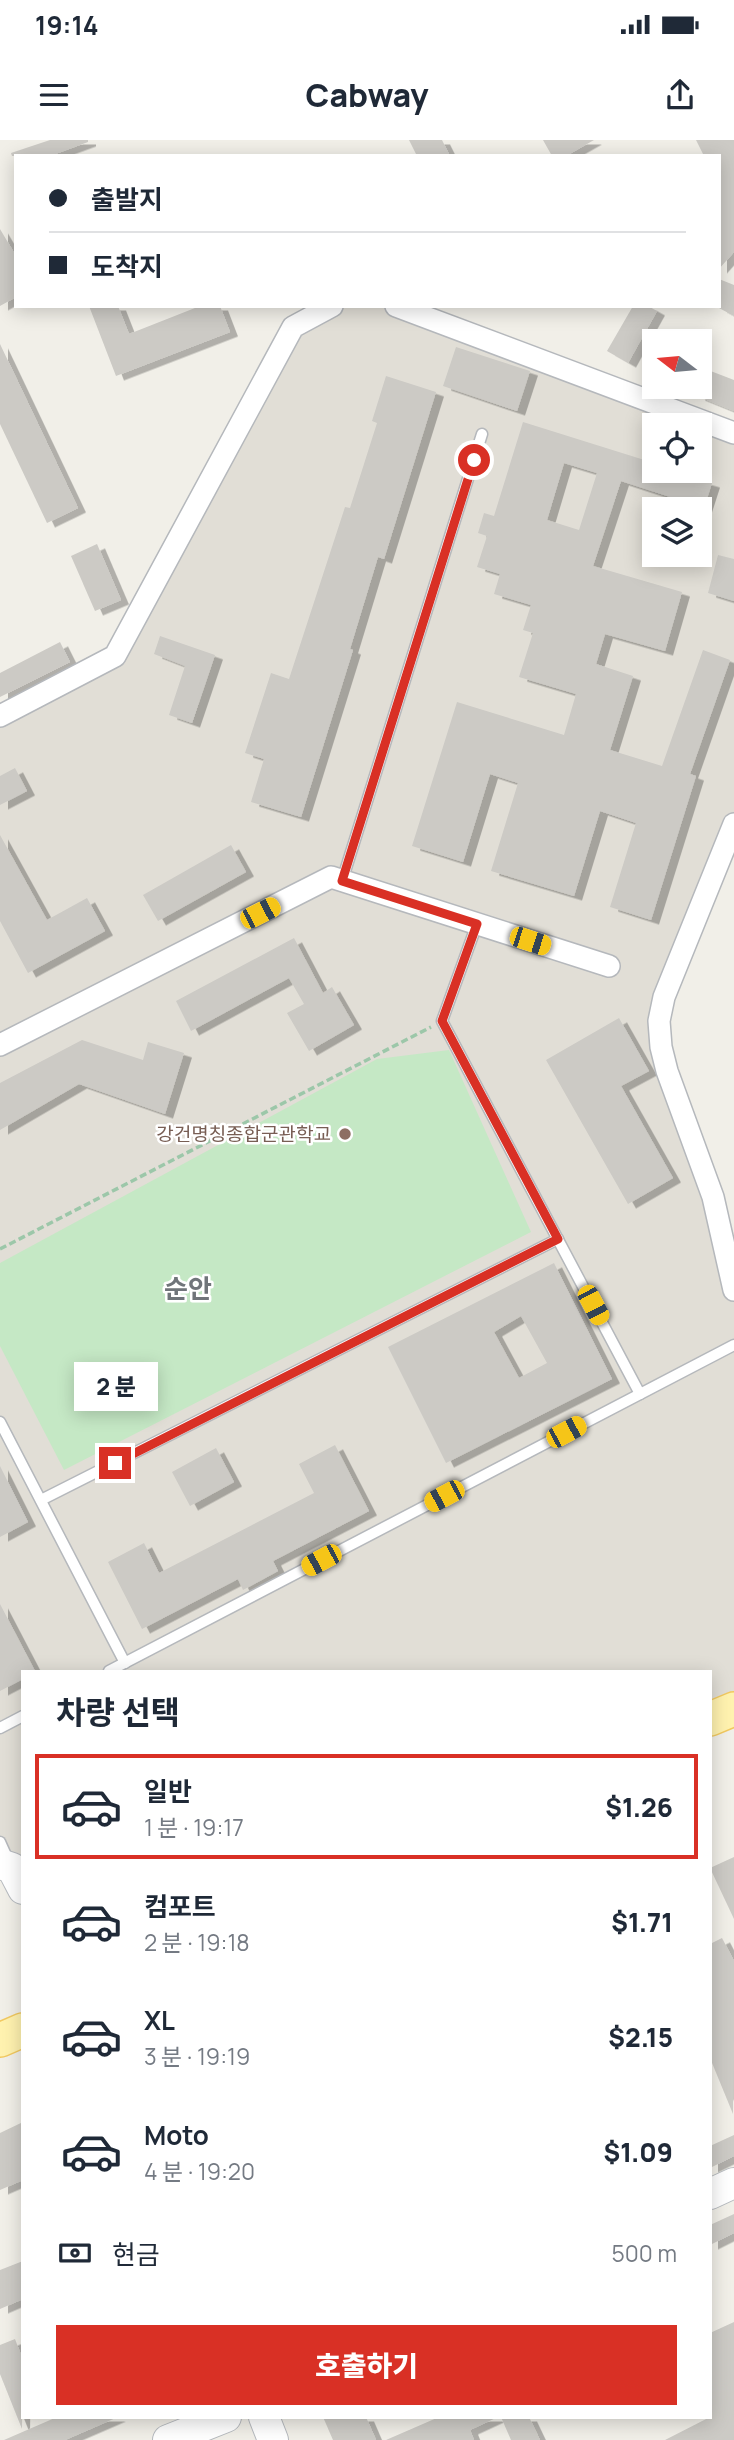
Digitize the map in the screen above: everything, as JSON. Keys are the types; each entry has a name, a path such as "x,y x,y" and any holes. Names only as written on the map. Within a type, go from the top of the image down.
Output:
{"main road":[{"path":"712,1718 734,1709"},
{"path":"0,2040 21,2031"}],"street":[{"path":"0,716 115,656 293,327 328,308"},
{"path":"401,308 734,433"},
{"path":"734,824 664,997 659,1021 661,1047 667,1071 713,1197 734,1290"},
{"path":"0,1045 331,877 609,966"},
{"path":"712,2193 734,2183"},
{"path":"168,2440 221,2419"},
{"path":"265,2419 273,2440"}],"lane":[{"path":"342,881 482,434"},
{"path":"477,924 442,1021 640,1394"},
{"path":"41,1500 558,1239"},
{"path":"111,1670 734,1345"},
{"path":"0,1422 125,1663"},
{"path":"0,1728 21,1717"}],"path":[{"path":"0,1249 442,1021"}],"shaded area":[{"name":"강건명칭종합군관학교","path":"328,308 401,308 681,413 642,413 642,483 712,483 712,425 734,433 734,824 659,1021 734,1289 734,1709 712,1719 712,1670 21,1670 21,1887 0,1864 0,716 115,656 293,327"}],"green space":[{"path":"449,1050 531,1232 64,1470 0,1346 0,1263 377,1059"}],"building":[{"path":"50,140 88,140 55,154 12,156 11,153"},
{"path":"409,140 442,140 449,154 416,154"},
{"path":"543,140 594,140 570,154 551,154"},
{"path":"696,140 734,140 734,252 721,267 721,154 703,154"},
{"path":"0,229 14,253 14,298 0,306"},
{"path":"721,280 734,285 734,316 719,308"},
{"path":"90,308 119,308 129,334 195,308 221,308 230,332 116,376"},
{"path":"632,308 652,308 657,311 647,329 642,329 642,338 628,363 607,351"},
{"path":"0,344 78,508 47,523 0,424"},
{"path":"456,347 530,371 517,411 443,386"},
{"path":"712,372 734,380 734,411 704,399 712,399"},
{"path":"386,376 436,392 384,559 378,557 350,649 353,650 301,817 251,802 264,759 245,753 271,673 289,679 345,507 350,508 377,423 372,421"},
{"path":"523,422 642,459 642,483 712,483 708,497 670,497 621,481 593,566 682,592 665,651 605,634 596,664 633,676 610,750 662,766 703,650 730,660 690,774 696,776 651,920 610,907 636,823 600,811 574,896 491,871 518,783 490,774 463,862 412,846 457,702 564,735 576,694 519,677 533,633 523,630 531,605 494,594 500,574 477,567 487,536 478,533 484,513 494,516","holes":["564,463 597,473 579,530 547,520"]},
{"path":"97,544 121,600 95,611 71,556"},
{"path":"718,555 734,559 734,601 708,593"},
{"path":"160,636 215,655 192,723 169,715 185,666 154,654"},
{"path":"60,642 70,662 0,697 0,673"},
{"path":"15,768 27,791 0,805 0,776"},
{"path":"0,835 47,920 87,898 105,931 28,973 0,921"},
{"path":"231,845 246,872 158,921 143,895"},
{"path":"294,938 323,993 332,987 354,1025 309,1051 287,1013 304,1004 289,978 191,1031 176,1001"},
{"path":"619,1018 649,1071 621,1086 673,1178 628,1204 546,1060"},
{"path":"82,1040 143,1060 148,1042 184,1053 165,1114 79,1084 0,1130 0,1083"},
{"path":"554,1263 612,1379 446,1463 388,1347","holes":["521,1316 547,1363 519,1378 494,1332"]},
{"path":"335,1445 369,1511 273,1561 278,1571 243,1590 238,1579 142,1629 108,1562 144,1543 159,1573 314,1493 299,1464"},
{"path":"216,1448 234,1482 190,1506 172,1472"},
{"path":"0,1466 28,1522 0,1537"},
{"path":"0,1604 34,1670 21,1670 21,1680 0,1691"},
{"path":"734,1857 734,1919 712,1872 712,1867"},
{"path":"722,1938 734,1961 733,2114 712,2063 712,1943"},
{"path":"21,2123 21,2181 0,2190 0,2133"},
{"path":"734,2135 734,2156 712,2167 712,2145"},
{"path":"734,2214 734,2233 712,2244 712,2224"},
{"path":"21,2262 21,2300 0,2309 0,2270"},
{"path":"734,2322 734,2440 665,2440 706,2419 712,2419 712,2332"},
{"path":"15,2339 21,2355 22,2429 0,2374 0,2345"},
{"path":"52,2419 113,2419 65,2440 4,2440"},
{"path":"324,2419 367,2419 376,2440 333,2440"},
{"path":"434,2419 494,2419 470,2430 474,2440 386,2440"},
{"path":"502,2419 530,2419 540,2440 511,2440"}],"place":[{"name":"강건명칭종합군관학교","path":"345,1134"}],"district":[{"name":"순안","path":"188,1289"}],"route":[{"path":"115,1463 558,1239 442,1021 477,924 342,881 474,460"}]}
